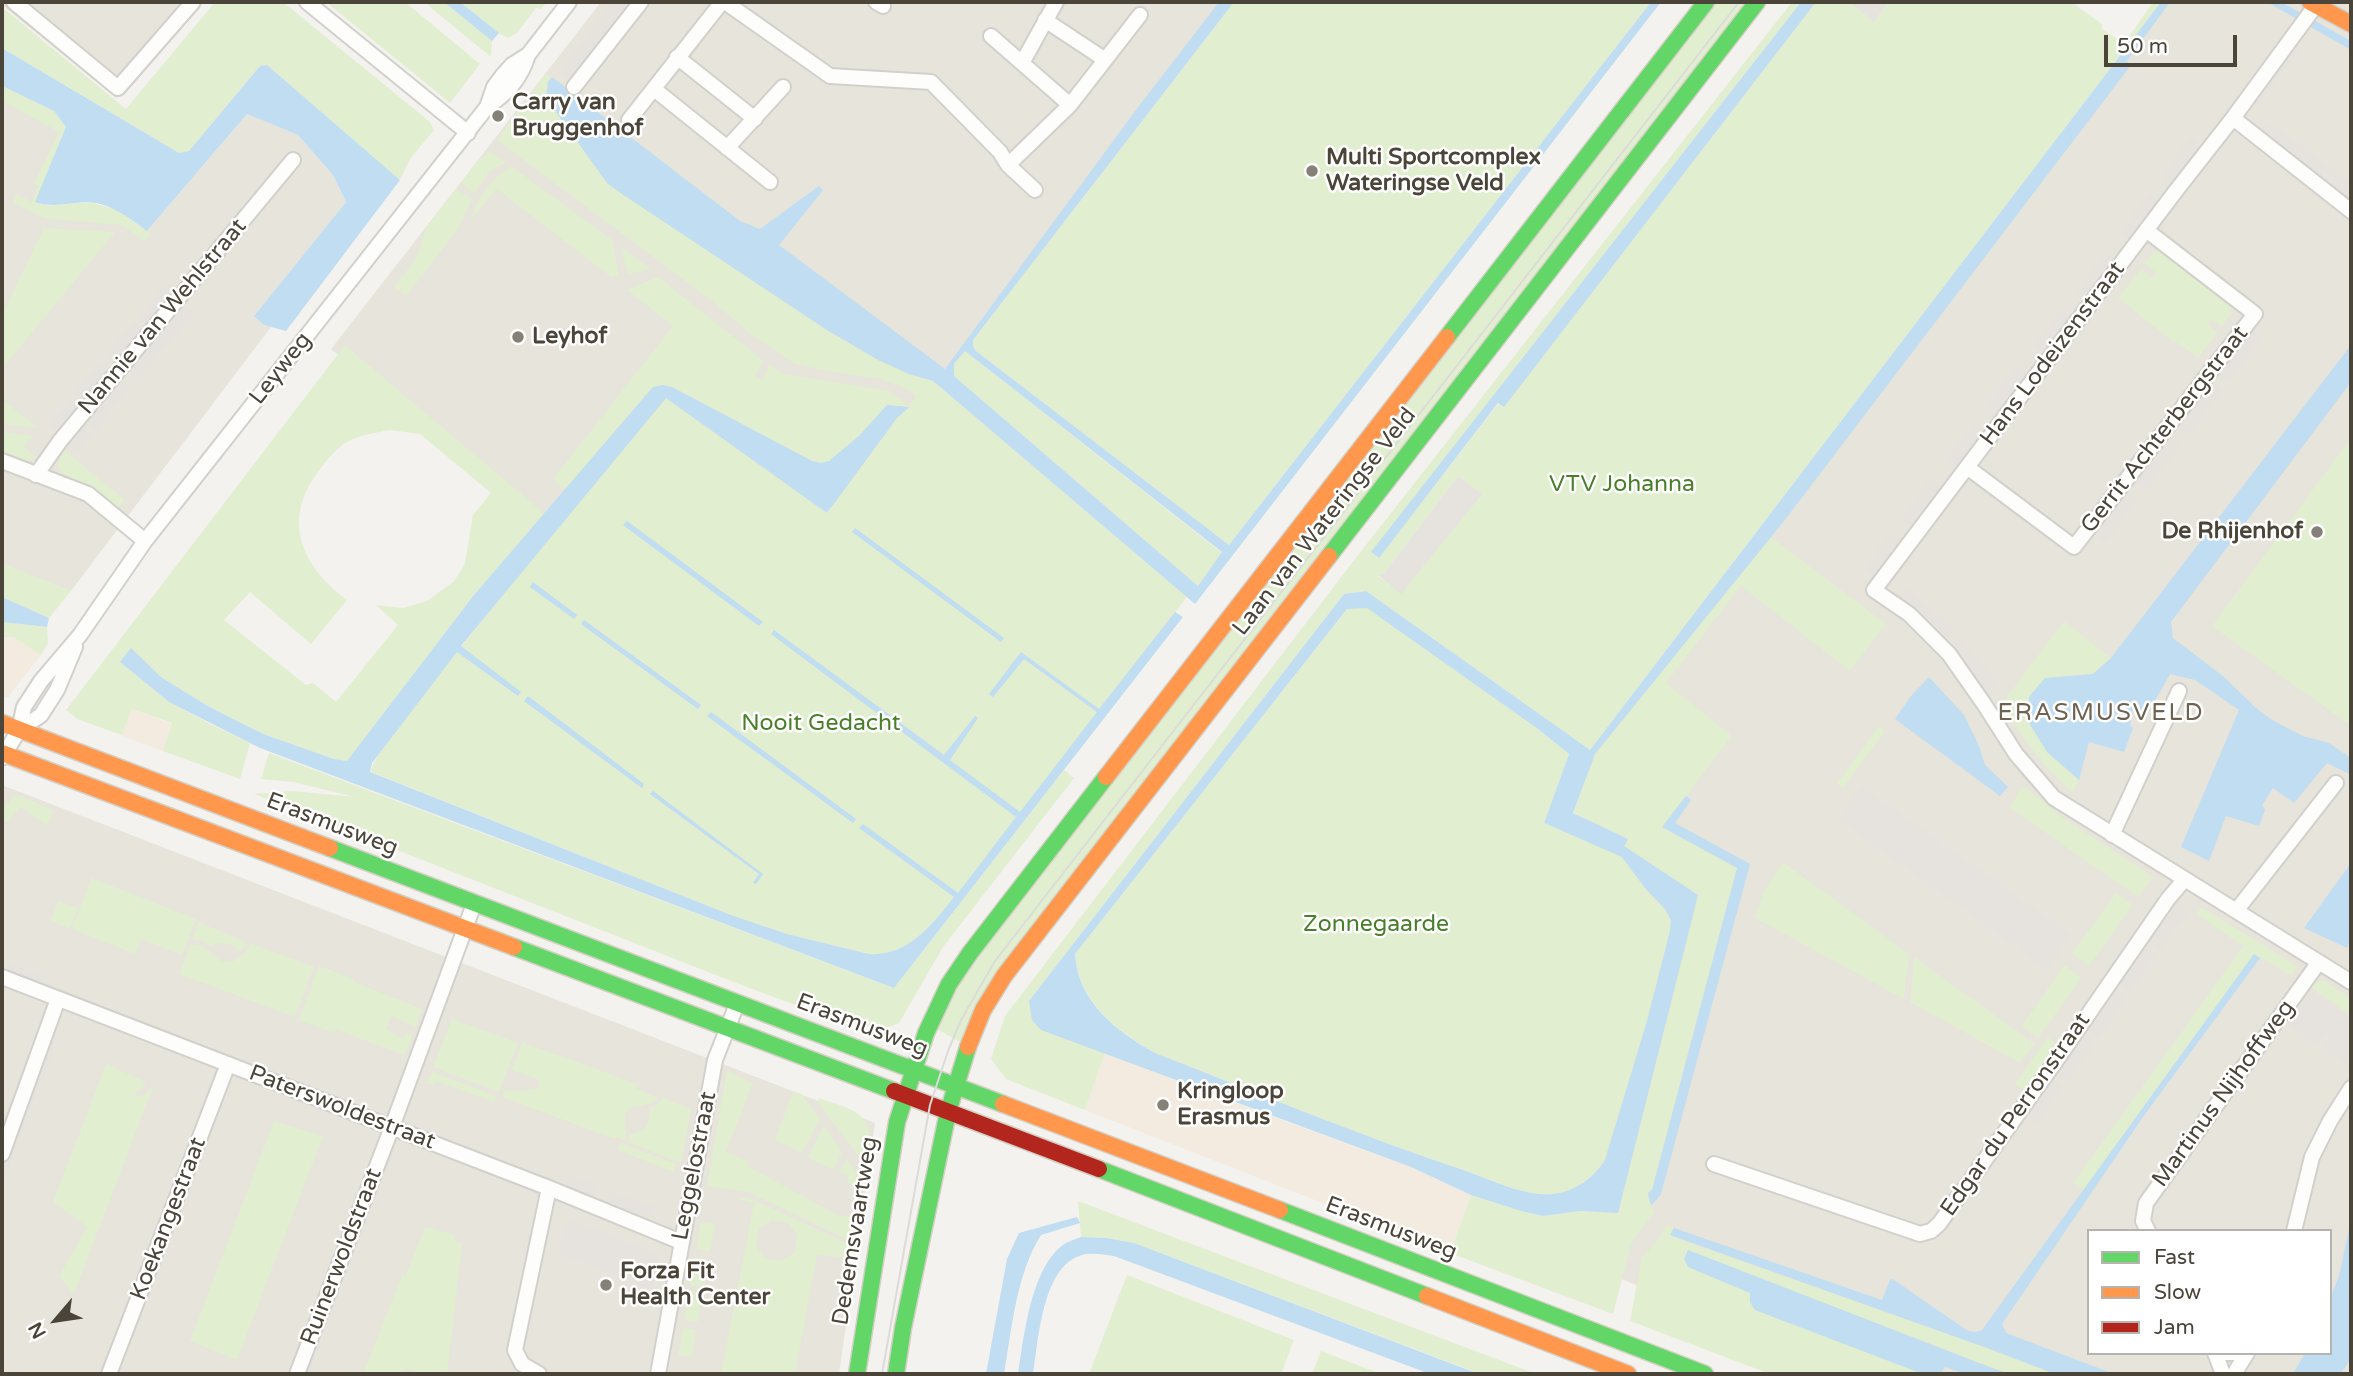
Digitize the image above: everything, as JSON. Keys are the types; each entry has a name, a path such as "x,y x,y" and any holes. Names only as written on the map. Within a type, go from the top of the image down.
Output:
{"main road":[{"name":"Laan van Wateringse Veld","path":"905,1096 926,1033 944,995 970,953 1706,2"},
{"name":"Laan van Wateringse Veld","path":"948,1112 967,1048 983,1010 1004,976 1757,2"},
{"path":"2310,12 2351,24"},
{"name":"Erasmusweg","path":"2,723 1705,1374"},
{"path":"3,755 948,1112 1610,1371 1629,1374"},
{"name":"Dedemsvaartweg","path":"857,1374 897,1122 905,1096"},
{"path":"896,1374 948,1112"}],"street":[{"path":"14,2 118,88 193,2"},
{"path":"307,2 468,133"},
{"name":"Leyweg","path":"3,755 19,730 41,715 57,690 80,635 145,541 468,133 487,107 494,87 503,75 528,54 569,2"},
{"path":"574,87 641,2"},
{"path":"629,120 723,2 830,76 931,82 1000,152 1008,165 1035,190"},
{"path":"1022,63 1056,2"},
{"name":"Hans Lodeizenstraat","path":"2112,835 2053,797 2016,754 1949,654 1909,614 1874,590 2233,118 2310,12"},
{"path":"1008,165 1070,104 1140,15"},
{"path":"1045,20 1104,59"},
{"path":"991,36 1070,104"},
{"path":"677,57 755,119"},
{"path":"727,148 783,87"},
{"path":"654,89 770,182"},
{"path":"2233,118 2351,211"},
{"name":"Nannie van Wehlstraat","path":"36,475 60,441 293,160"},
{"name":"Gerrit Achterbergstraat","path":"1967,467 2074,547 2255,314 2146,230"},
{"path":"2,461 88,494 145,541"},
{"path":"2179,691 2112,835 2351,982"},
{"path":"2236,911 2336,783"},
{"name":"Edgar du Perronstraat","path":"1714,1164 1920,1234 1931,1231 1939,1224 2168,899 2185,880"},
{"name":"Ruinerwoldstraat","path":"297,1374 474,904"},
{"name":"Martinus Nijhoffweg","path":"2147,1229 2143,1221 2147,1203 2319,962"},
{"name":"Paterswoldestraat","path":"2,977 550,1188 681,1242"},
{"path":"2,1154 58,999"},
{"name":"Leggelostraat","path":"658,1374 715,1060 737,1004"},
{"name":"Koekangestraat","path":"109,1374 228,1064"},
{"path":"2294,1229 2312,1157 2351,1088"},
{"path":"539,1374 522,1364 515,1350 550,1188"},
{"path":"1610,1371 1618,1341"},
{"path":"2216,1355 2223,1374"},
{"path":"2234,1374 2246,1355"}],"shaded area":[{"path":"2,2 7,2 118,94 116,98 2,5"},
{"path":"14,2 193,2 118,88"},
{"path":"601,2 1229,2 943,374 834,508 546,528 331,349"},
{"path":"613,2 633,2 571,81 559,72"},
{"path":"1849,2 1888,2 1874,22"},
{"path":"2166,2 2351,2 2351,1374 1855,1374 1592,1267 1586,764"},
{"path":"2298,44 2301,47 2257,105 2254,102"},
{"path":"2,86 66,127 35,202 148,230 247,114 298,135 333,175 346,202 255,315 264,325 271,327 71,591 2,564"},
{"path":"2267,121 2351,184 2351,200 2260,131"},
{"path":"2192,137 2202,145 2172,183 2162,175"},
{"path":"2149,194 2158,200 2129,238 2121,232"},
{"path":"2105,254 2113,260 2085,297 2077,291"},
{"path":"163,288 193,313 138,379 128,371 120,380 129,389 95,430 85,423 82,428 91,435 78,451 48,426 69,400 78,407 82,402 74,394 99,364 108,371 117,361 108,353 134,323 142,330 147,325 138,318"},
{"path":"2061,310 2071,317 2043,354 2033,347"},
{"path":"2253,330 2262,337 2228,381 2219,374"},
{"path":"2016,367 2026,374 1998,412 1989,405"},
{"path":"2213,383 2222,390 2187,435 2178,429"},
{"path":"1974,423 1983,430 1955,468 1946,461"},
{"path":"2171,438 2181,445 2145,491 2136,483"},
{"path":"1458,476 1482,494 1401,594 1378,575 1384,574"},
{"path":"1930,480 1940,487 1911,526 1902,519"},
{"path":"2129,493 2138,500 2106,542 2096,535"},
{"path":"1890,534 1899,542 1872,576 1864,569"},
{"path":"1905,588 1954,631 1947,638 1899,596"},
{"path":"2,637 13,637 41,655 8,697 2,697"},
{"path":"1959,638 1996,684 1987,690 1952,645"},
{"path":"132,709 172,724 163,751 122,736"},
{"path":"2,785 875,1123 839,1374 2,1374"},
{"path":"1861,786 2070,934 2048,970 1838,819"},
{"path":"2178,904 2188,912 2160,950 2150,943"},
{"path":"2146,949 2156,956 2129,993 2119,986"},
{"path":"10,963 44,976 40,986 6,973"},
{"path":"2115,991 2125,999 2099,1038 2088,1030"},
{"path":"2312,992 2351,1019 2351,1068 2323,1048 2330,1037 2326,1035 2318,1046 2289,1025"},
{"path":"54,1035 58,1037 2,1185 2,1171"},
{"path":"2084,1035 2095,1043 2067,1082 2056,1074"},
{"path":"1105,1052 1411,1167 1471,1195 1450,1253 1085,1110"},
{"path":"2052,1079 2063,1087 2036,1124 2025,1116"},
{"path":"386,1158 390,1160 308,1374 304,1374"},
{"path":"565,1174 599,1186 595,1198 560,1185"},
{"path":"610,1191 656,1207 652,1218 606,1203"},
{"path":"567,1221 656,1253 658,1263 651,1290 558,1253"}],"green space":[{"path":"215,2 283,2 430,122 434,130 410,159 400,180 267,65 260,66 189,151 179,153 2,48 2,7 126,109"},
{"path":"326,2 405,2 480,64 450,103"},
{"path":"424,2 444,2 492,41 491,57"},
{"path":"460,2 547,2 541,9 536,8 517,33 508,38"},
{"name":"Multi Sportcomplex Wateringse Veld","path":"1234,2 1651,2 1229,545 976,351 973,340"},
{"path":"1713,2 1751,2 960,1042 935,1028 964,973"},
{"name":"VTV Johanna","path":"1792,2 1801,2 1372,552 1378,558 1499,403 1504,406 1816,2 1849,2 1874,21 1888,2 2071,2 2124,44 2153,2 2161,2 1590,750 1366,591 1344,594 1029,1001 1041,1029 1105,1052 1085,1110 1006,1079 991,1059 1005,1016 1355,559","holes":["1458,476 1481,494 1401,593 1378,576 1384,574"]},
{"name":"Nooit Gedacht","path":"545,74 552,77 548,83 607,183 827,330 878,360 933,381 1187,597 949,904 920,935 897,950 869,954 787,934 731,915 371,772 384,746 451,660 666,398 827,513 908,407 887,406 859,436 829,461 821,463 812,461 672,387 653,387 565,490 553,479 673,326 627,290 658,277 764,361 755,376 762,380 770,365 784,374 891,391 908,406 917,397 909,390 882,379 793,363 752,335 708,298 497,140"},
{"path":"2,86 54,111 66,127 46,206 90,202 117,210 151,234 145,241 121,225 43,218 13,202 17,194 32,202 38,186 34,183 59,132 2,101"},
{"path":"490,151 506,162 489,172 474,194 461,183 477,162"},
{"path":"511,166 612,240 619,276 611,277 497,189 471,219 486,189"},
{"path":"456,189 472,199 459,228 406,296 394,287 417,257 426,228"},
{"path":"44,228 115,232 2,369 2,315"},
{"path":"620,246 651,269 628,274"},
{"path":"2164,250 2231,303 2232,313 2222,326 2210,319 2208,325 2218,332 2198,358 2173,342 2118,298 2141,269 2151,277 2156,273 2144,263 2153,253"},
{"path":"345,345 545,514 474,595 347,761 266,735 243,724 161,677 147,664 120,662 169,702 250,743 240,779 163,751 172,723 132,709 122,735 77,719 66,710","holes":["390,430 420,434 491,493 473,515 465,564 454,581 427,601 403,608 376,605 398,625 336,702 313,683 306,685 224,620 250,592 311,644 347,600 319,574 302,544 300,511 305,494 328,458 349,441"]},
{"path":"965,351 1222,553 1198,586 954,376 954,364"},
{"path":"2,399 38,428 2,424"},
{"path":"2,432 34,436 24,446 37,458 23,460 2,454"},
{"name":"De Rhijenhof","path":"2351,438 2351,726 2212,626"},
{"path":"64,450 126,501 117,507 60,470 59,458"},
{"path":"1771,537 1886,624 1850,671 1741,586 1666,683 1732,736 1662,827 1737,868 1652,1190 1648,1193 1655,1212 1631,1243 1613,1314 1450,1253 1471,1195 1543,1216 1581,1211 1618,1213 1698,895 1623,846 1627,838 1573,813 1595,754"},
{"path":"2,563 71,591 49,618 2,597"},
{"name":"Zonnegaarde","path":"1367,607 1569,754 1544,823 1622,857 1671,920 1647,1021 1605,1160 1590,1178 1569,1190 1543,1194 1509,1187 1349,1129 1155,1053 1127,1035 1102,1013 1084,986 1078,971 1075,954 1348,608"},
{"path":"2064,621 2111,658 2093,674 2045,678 2047,752 2079,780 2073,792 2033,751 2002,703"},
{"path":"2,622 47,627 48,643 41,655 13,637 2,637"},
{"path":"1879,726 1885,731 1843,788 1837,783"},
{"path":"269,753 894,988 1064,770 1074,778 943,947 899,1023 884,1029 842,1022 744,986 254,794 292,791 355,797 293,782 261,779"},
{"path":"2022,786 2059,815 2153,877 2138,897 2010,808"},
{"path":"14,796 21,796 53,810 47,826 21,807 7,823 2,819 2,811"},
{"path":"1783,862 1909,954 1904,999 1755,918 1764,891"},
{"path":"91,878 196,919 182,955 141,939 135,954 72,929"},
{"path":"2116,893 2133,905 2089,966 2072,953"},
{"path":"58,901 78,908 70,929 51,921"},
{"path":"2201,907 2297,966 2292,976 2254,954 2084,1190 2074,1182 2243,946 2196,914"},
{"path":"198,922 246,942 244,947 239,951 226,943 210,946 203,941 192,940"},
{"path":"250,943 314,967 295,1017 179,974 191,944 202,945 221,961 232,962 247,951"},
{"path":"1914,957 2035,1044 2020,1063 1910,1002"},
{"path":"2064,965 2082,978 2038,1038 2022,1026"},
{"path":"319,966 422,1009 415,1027 391,1016 386,1029 403,1039 406,1032 413,1034 405,1055 336,1030 335,1033 299,1020"},
{"path":"2324,981 2351,998 2351,1016 2310,987 2316,982"},
{"path":"452,1019 518,1043 499,1092 433,1067"},
{"path":"2048,1037 2058,1045 2025,1092 2015,1084"},
{"path":"522,1042 637,1084 636,1089 659,1098 628,1110 626,1141 502,1097 505,1089 538,1089 540,1080 512,1070"},
{"path":"106,1064 146,1082 142,1089 135,1092 137,1097 145,1095 154,1084 74,1294 59,1276 87,1227 53,1202"},
{"path":"727,1071 753,1083 726,1152 749,1161 747,1166 840,1216 854,1216 852,1239 844,1238 748,1192 707,1186"},
{"path":"432,1072 496,1096 494,1102 436,1081 433,1085 427,1083"},
{"path":"793,1091 802,1094 820,1119 802,1153 775,1140"},
{"path":"663,1098 691,1109 681,1163 630,1143 629,1134 646,1127 649,1108 656,1106"},
{"path":"818,1098 848,1108 862,1117 869,1130 865,1164 818,1103"},
{"path":"274,1121 323,1136 237,1360 190,1341"},
{"path":"824,1126 842,1152 833,1170 808,1157"},
{"path":"620,1143 676,1164 674,1172 618,1150"},
{"path":"847,1159 856,1171 863,1192 847,1182 848,1176 839,1172"},
{"path":"740,1197 752,1199 853,1246 851,1259 817,1254 795,1374 721,1374 754,1203 740,1200","holes":["772,1220 788,1223 797,1235 795,1252 781,1261 766,1259 756,1246 759,1229"]},
{"path":"1078,1201 1536,1374 1481,1374 1134,1243 1081,1237"},
{"path":"701,1222 715,1224 710,1252 696,1249"},
{"path":"1666,1225 1674,1228 1670,1235 1679,1239 2055,1374 2009,1374 1688,1251 1684,1259 1688,1267 1750,1293 1756,1310 1923,1374 1770,1374 1630,1321 1642,1257 1658,1240"},
{"path":"425,1227 455,1235 455,1241 462,1244 447,1374 420,1374 406,1369 397,1374 363,1374 402,1275 405,1276"},
{"path":"695,1257 709,1260 704,1287 690,1285"},
{"path":"1127,1275 1294,1340 1281,1374 1089,1374"},
{"path":"689,1291 703,1293 698,1322 684,1320"},
{"path":"683,1328 696,1330 692,1357 678,1355"},
{"path":"1321,1351 1381,1374 1312,1374"}],"water":[{"path":"444,2 460,2 499,33 492,41"},
{"path":"1219,2 1234,2 973,340 973,346 976,351 1229,545 1651,2 1661,2 1195,604 933,381 878,360 827,330 607,183 546,98 548,82 552,77 740,221 760,229 819,186 823,190 779,245 945,369","holes":["965,351 1222,552 1198,586 954,376 954,364"]},
{"path":"1801,2 1816,2 1504,407 1498,403 1379,558 1371,552"},
{"path":"2161,2 2170,2 2127,61 2131,65 1784,521 1595,754 1573,813 1628,839 1624,846 1698,895 1618,1213 1581,1211 1543,1216 1471,1195 1411,1167 1041,1030 1032,1020 1029,1001 1344,594 1366,591 1590,750","holes":["1367,608 1538,729 1569,754 1544,823 1622,857 1671,920 1647,1021 1605,1160 1583,1183 1554,1194 1532,1193 1388,1143 1155,1053 1113,1025 1091,1001 1083,987 1075,954 1347,609"]},
{"path":"2267,2 2281,2 2351,41 2351,50"},
{"path":"2,48 179,153 189,151 260,66 267,65 400,180 286,331 264,325 254,316 346,202 333,175 298,135 247,114 147,231 103,205 86,202 48,205 35,202 66,127 54,111 2,86"},
{"path":"2351,345 2351,382 2171,622 2173,638 2224,677 2256,708 2272,720 2303,736 2329,743 2351,758 2351,775 2327,763 2294,803 2273,788 2262,805 2265,810 2259,826 2226,816 2209,861 2181,847 2239,710 2195,680 2170,674 2147,715 2133,709 2130,725 2133,728 2124,752 2089,742 2079,780 2047,752 2029,723 2029,697 2045,678 2093,674 2111,658"},
{"path":"653,387 672,387 812,461 821,463 829,461 859,436 887,405 909,407 897,418 827,513 666,398 461,646 521,692 518,696 457,652 372,763 370,772 731,915 787,934 869,954 883,954 918,937 954,897 859,828 863,824 958,893 1016,817 771,634 774,630 944,755 975,716 978,718 950,760 1020,812 1097,712 1024,659 993,697 989,694 1021,652 1099,709 1175,612 1183,617 894,988 260,748 169,702 120,662 131,648 161,677 206,705 266,735 347,761 474,595"},
{"path":"627,521 763,622 759,626 623,525"},
{"path":"855,528 1004,638 1001,642 852,532"},
{"path":"533,582 577,615 574,619 530,587"},
{"path":"2,597 49,618 47,627 2,622"},
{"path":"584,620 701,705 698,709 581,624"},
{"path":"1929,677 1964,715 1985,765 2008,787 2000,796 1895,719"},
{"path":"528,696 644,784 642,788 524,701"},
{"path":"711,712 856,819 853,823 707,716"},
{"path":"653,791 763,874 756,884 753,883 759,874 650,794"},
{"path":"1686,796 1691,800 1675,823 1750,864 1661,1194 1651,1206 1648,1193 1652,1190 1737,868 1662,827"},
{"path":"2351,863 2351,938 2347,948 2304,928"},
{"path":"2254,954 2260,958 2143,1117 2002,1324 2006,1333 2114,1374 2055,1374 1670,1235 1674,1228 1882,1300 1891,1278 1968,1331 1982,1330"},
{"path":"1077,1217 1080,1223 1041,1235 1020,1284 1004,1374 986,1374 1007,1259 1019,1233"},
{"path":"2351,1220 2351,1359 2340,1374 2293,1374 2304,1355 2332,1355 2332,1294 2339,1276"},
{"path":"1081,1237 1134,1243 1479,1374 1430,1374 1114,1256 1087,1254 1072,1259 1060,1270 1045,1303 1033,1374 1018,1374 1037,1284 1054,1253 1066,1243"},
{"path":"1688,1250 2009,1374 1965,1374 1945,1367 1940,1374 1923,1374 1755,1310 1750,1302 1750,1293 1688,1267 1684,1259"}],"tram line":[{"path":"882,1374 930,1105 961,1020 995,961 1739,2"}],"traffic: fast":[{"path":"1447,337 1706,2"},
{"path":"1329,556 1757,2"},
{"path":"857,1374 897,1122 926,1033 949,984 970,953 1106,777"},
{"path":"330,848 1003,1104"},
{"path":"514,947 894,1091"},
{"path":"896,1374 948,1112 968,1047"},
{"path":"1099,1169 1427,1296"},
{"path":"1280,1210 1705,1374"}],"traffic: slow":[{"path":"2310,2 2351,24"},
{"path":"1106,777 1447,337"},
{"path":"968,1047 983,1010 1004,976 1329,556"},
{"path":"2,723 330,848"},
{"path":"2,753 514,947"},
{"path":"1003,1104 1280,1210"},
{"path":"1427,1296 1628,1374"}],"traffic: jam":[{"path":"894,1091 1099,1169"}],"place":[{"name":"Carry van Bruggenhof","path":"498,116"},
{"name":"Multi Sportcomplex Wateringse Veld","path":"1312,171"},
{"name":"Leyhof","path":"518,337"},
{"name":"De Rhijenhof","path":"2317,532"},
{"name":"Kringloop Erasmus","path":"1163,1105"},
{"name":"Forza Fit Health Center","path":"606,1285"}],"district":[{"name":"ERASMUSVELD","path":"2101,714"}]}
